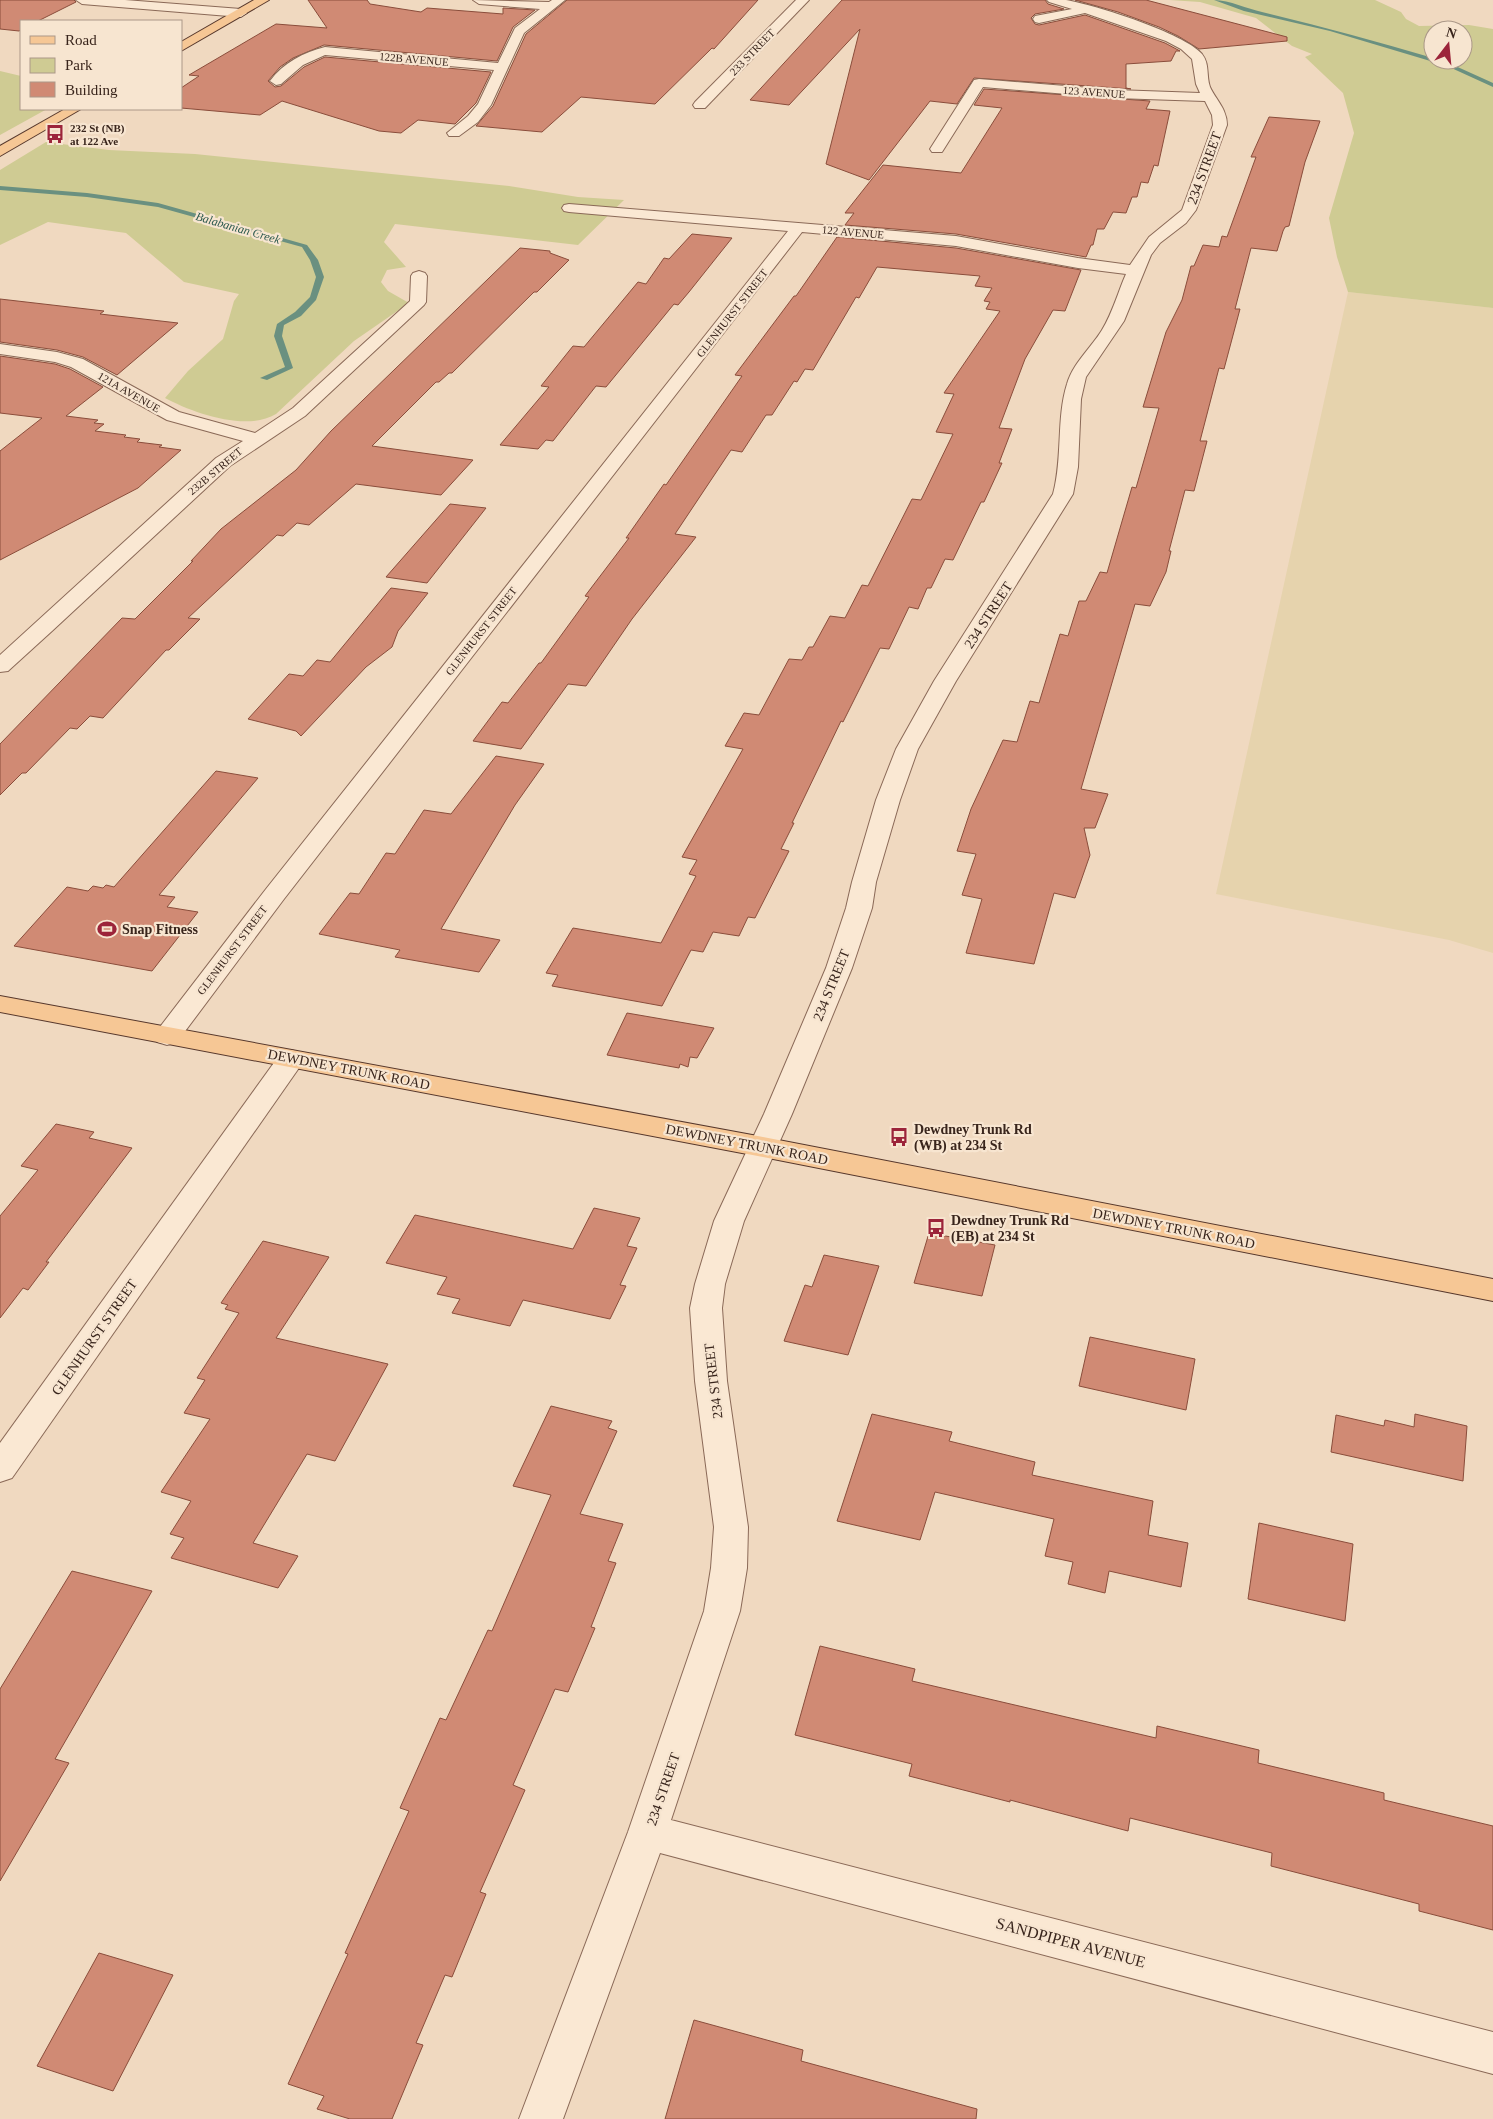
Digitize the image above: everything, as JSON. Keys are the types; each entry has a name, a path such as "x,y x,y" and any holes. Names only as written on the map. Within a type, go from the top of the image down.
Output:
{"main road":[{"path":"182,46 263,0"},
{"path":"3,149 72,110"},
{"name":"DEWDNEY TRUNK ROAD","path":"0,1004 763,1147 1493,1290"}],"street":[{"path":"82,0 115,1 241,13"},
{"path":"479,0 555,3"},
{"name":"233 STREET","path":"700,105 803,0"},
{"name":"234 STREET","path":"541,2119 648,1832 722,1611 729,1568 731,1527 711,1381 706,1308 710,1284 729,1221 763,1147 839,968 859,908 864,882 888,800 908,749 945,681 1064,494 1070,462 1072,408 1076,384 1085,365 1110,330 1136,270 1150,245 1181,220 1189,210 1220,126 1219,113 1201,79 1200,60 1188,48 1158,33 1053,0"},
{"path":"454,133 473,119 484,104 519,31 555,3"},
{"path":"1038,19 1086,10"},
{"name":"122B AVENUE","path":"276,81 292,66 308,56 325,51 502,66"},
{"name":"123 AVENUE","path":"937,149 979,83 1115,94 1209,96"},
{"name":"122 AVENUE","path":"569,208 956,241 1078,263 1136,270"},
{"name":"GLENHURST STREET","path":"167,1036 275,894 798,228"},
{"name":"232B STREET","path":"0,666 45,627 223,462 299,412 418,302 419,276"},
{"name":"121A AVENUE","path":"0,348 42,354 77,363 173,416 256,439"},
{"name":"GLENHURST STREET","path":"0,1469 292,1059"},
{"name":"SANDPIPER AVENUE","path":"648,1832 1493,2053"}],"shaded area":[{"path":"1348,292 1493,308 1493,953 1449,940 1216,894"}],"green space":[{"path":"1169,0 1375,0 1401,12 1406,19 1419,26 1423,26 1423,70 1473,70 1473,26 1493,29 1493,308 1348,292 1337,257 1329,218 1354,133 1343,93 1305,57 1312,54 1292,46 1256,18 1200,2"},
{"path":"0,71 20,76 20,110 45,110 0,135"},
{"path":"46,142 109,150 195,154 509,186 578,197 624,200 578,245 395,224 384,242 406,267 387,270 381,282 388,291 409,303 354,341 276,414 264,419 236,421 205,414 165,398 188,371 223,339 234,301 239,294 184,282 126,233 48,222 0,245 0,170"}],"building":[{"path":"0,0 74,0 76,2 40,20 20,20 19,31 0,29"},
{"path":"308,0 367,0 370,4 421,12 427,8 503,14 503,8 535,10 513,27 497,61 324,45 293,58 280,67 268,81 275,87 281,86 304,67 325,57 491,72 476,103 455,124 418,120 401,133 379,131 282,101 260,115 182,108 182,87 199,76 189,75 276,24 327,28"},
{"path":"567,0 758,0 714,49 712,48 655,104 581,97 542,132 476,126 493,106 526,34"},
{"path":"842,0 1045,0 1048,4 1064,9 1035,14 1031,18 1035,24 1039,25 1085,15 1165,43 1180,51 1176,51 1171,61 1126,64 1126,88 1131,89 974,78 957,104 930,101 869,180 826,164 860,29 789,105 750,100"},
{"path":"1075,0 1146,0 1287,37 1287,41 1199,49 1159,27 1118,12"},
{"path":"984,89 1150,101 1146,109 1170,111 1158,166 1154,165 1148,183 1141,182 1137,197 1132,197 1126,213 1113,212 1104,229 1097,229 1093,245 1091,245 1086,257 956,234 845,225 854,213 845,213 883,165 961,173 1002,108 974,105"},
{"path":"1269,117 1320,121 1305,162 1289,226 1285,227 1283,231 1277,251 1251,248 1235,309 1240,309 1224,369 1219,368 1200,441 1207,441 1194,491 1185,490 1169,551 1171,551 1166,572 1150,606 1135,604 1081,789 1108,794 1095,828 1084,828 1090,855 1075,898 1054,893 1034,964 966,953 982,899 962,895 976,854 957,851 971,809 1003,740 1017,742 1030,701 1039,703 1060,634 1068,636 1079,601 1086,601 1100,572 1107,573 1132,487 1136,488 1159,408 1143,407 1166,332 1182,300 1191,266 1194,266 1203,245 1219,247 1222,236 1227,237 1256,157 1251,157"},
{"path":"692,234 732,238 689,292 678,305 674,304 606,387 596,386 553,441 546,440 538,449 500,445 549,387 541,386 573,346 584,347 638,282 646,284 664,258 669,259"},
{"path":"837,237 956,248 1081,270 1065,311 1053,310 1025,359 999,428 1012,429 999,463 1002,463 984,502 981,502 953,560 945,559 931,588 927,588 918,609 909,607 889,649 880,648 843,722 841,721 792,823 794,823 781,849 789,851 755,918 748,917 739,936 713,932 703,952 691,950 662,1006 552,986 558,975 546,973 573,928 661,943 696,876 689,874 697,860 682,857 743,749 725,746 744,713 759,715 789,659 802,660 809,647 813,647 830,616 845,618 862,585 868,586 912,499 921,500 953,434 936,432 954,394 944,393 1000,311 986,309 990,302 984,301 992,288 975,286 980,276 877,267 859,298 856,297 813,370 805,369 797,382 794,381 772,415 766,415 742,452 731,450 675,534 696,537 632,619 586,686 568,684 521,749 473,741 502,702 508,703 539,663 541,663 589,597 585,596 629,538 626,538 664,484 666,485 742,376 735,375 794,296 796,296"},
{"path":"520,248 550,251 550,253 569,260 452,373 436,382 372,446 473,460 441,495 356,484 309,525 297,523 283,536 277,535 188,618 200,619 169,650 166,650 103,718 90,716 77,729 70,728 26,773 22,773 0,795 0,744 122,618 135,619 193,561 191,561 221,529 296,470 331,431"},
{"path":"0,299 104,311 100,314 178,323 117,375 83,357 57,350 0,342"},
{"path":"0,356 55,364 70,369 103,387 66,416 98,420 94,423 104,424 95,431 126,435 124,437 140,439 137,442 162,445 159,447 181,450 138,488 0,560 0,451 42,418 0,413"},
{"path":"450,504 486,508 427,583 386,577"},
{"path":"391,588 428,593 398,631 392,647 366,667 301,736 296,731 248,719 289,674 303,676 317,660 330,662"},
{"path":"496,756 544,764 515,805 441,929 500,940 479,972 395,957 400,950 319,934 350,893 359,894 386,853 395,854 424,810 451,814"},
{"name":"Snap Fitness","path":"216,771 258,778 159,895 175,897 167,907 198,912 152,971 14,946 67,887 88,891 93,886 103,888 106,885 114,887"},
{"path":"627,1013 714,1028 697,1058 690,1057 688,1067 680,1064 679,1068 607,1055"},
{"path":"56,1124 94,1132 89,1138 132,1148 46,1262 49,1262 28,1290 23,1288 0,1318 0,1216 38,1170 21,1166"},
{"path":"594,1208 640,1218 627,1246 637,1248 620,1285 626,1286 610,1319 523,1300 510,1326 452,1313 460,1299 437,1294 447,1277 386,1263 415,1215 573,1249"},
{"path":"929,1233 995,1245 982,1296 914,1283"},
{"path":"263,1241 329,1257 276,1338 388,1364 335,1461 307,1454 253,1543 298,1556 278,1588 171,1558 184,1538 170,1534 191,1501 161,1492 210,1419 184,1413 205,1380 197,1378 239,1313 225,1309 228,1305 221,1303"},
{"path":"824,1255 879,1266 848,1355 784,1341 805,1285 812,1287"},
{"path":"1090,1337 1195,1359 1186,1410 1079,1386"},
{"path":"551,1406 612,1421 608,1428 617,1431 580,1514 623,1524 608,1561 616,1563 591,1627 595,1628 568,1692 555,1689 513,1785 525,1790 480,1892 486,1894 452,1977 445,1975 416,2043 423,2045 392,2119 350,2119 317,2109 324,2096 288,2084 348,1954 345,1953 409,1811 400,1808 440,1718 446,1720 488,1630 492,1631 551,1495 513,1486"},
{"path":"872,1414 952,1432 949,1441 1035,1462 1032,1475 1153,1501 1148,1535 1188,1543 1181,1587 1109,1571 1105,1593 1068,1584 1073,1562 1045,1556 1054,1519 935,1492 920,1540 837,1521"},
{"path":"1415,1414 1467,1426 1463,1481 1331,1452 1336,1415 1384,1426 1385,1420 1414,1427"},
{"path":"1259,1523 1353,1544 1345,1621 1248,1599"},
{"path":"72,1571 152,1591 55,1759 69,1763 0,1881 0,1689"},
{"path":"820,1646 915,1669 912,1681 1156,1738 1157,1726 1259,1750 1258,1763 1384,1793 1384,1800 1493,1826 1493,1930 1419,1911 1419,1904 1271,1866 1272,1853 1130,1818 1128,1831 1010,1800 1010,1802 909,1776 912,1764 795,1735"},
{"path":"99,1953 173,1975 113,2091 37,2066"},
{"path":"694,2020 803,2050 801,2061 977,2109 976,2119 665,2119"}],"waterway":[{"path":"1217,0 1246,10 1332,30 1449,65 1493,85"},
{"name":"Balabanian Creek","path":"0,188 87,195 158,205 305,246 314,260 320,277 313,298 298,314 281,324 278,336 289,368 264,378"}],"place":[{"name":"232 St (NB) at 122 Ave","path":"55,134"},
{"name":"Snap Fitness","path":"107,929"},
{"name":"Dewdney Trunk Rd (WB) at 234 St","path":"899,1137"},
{"name":"Dewdney Trunk Rd (EB) at 234 St","path":"936,1228"}]}
